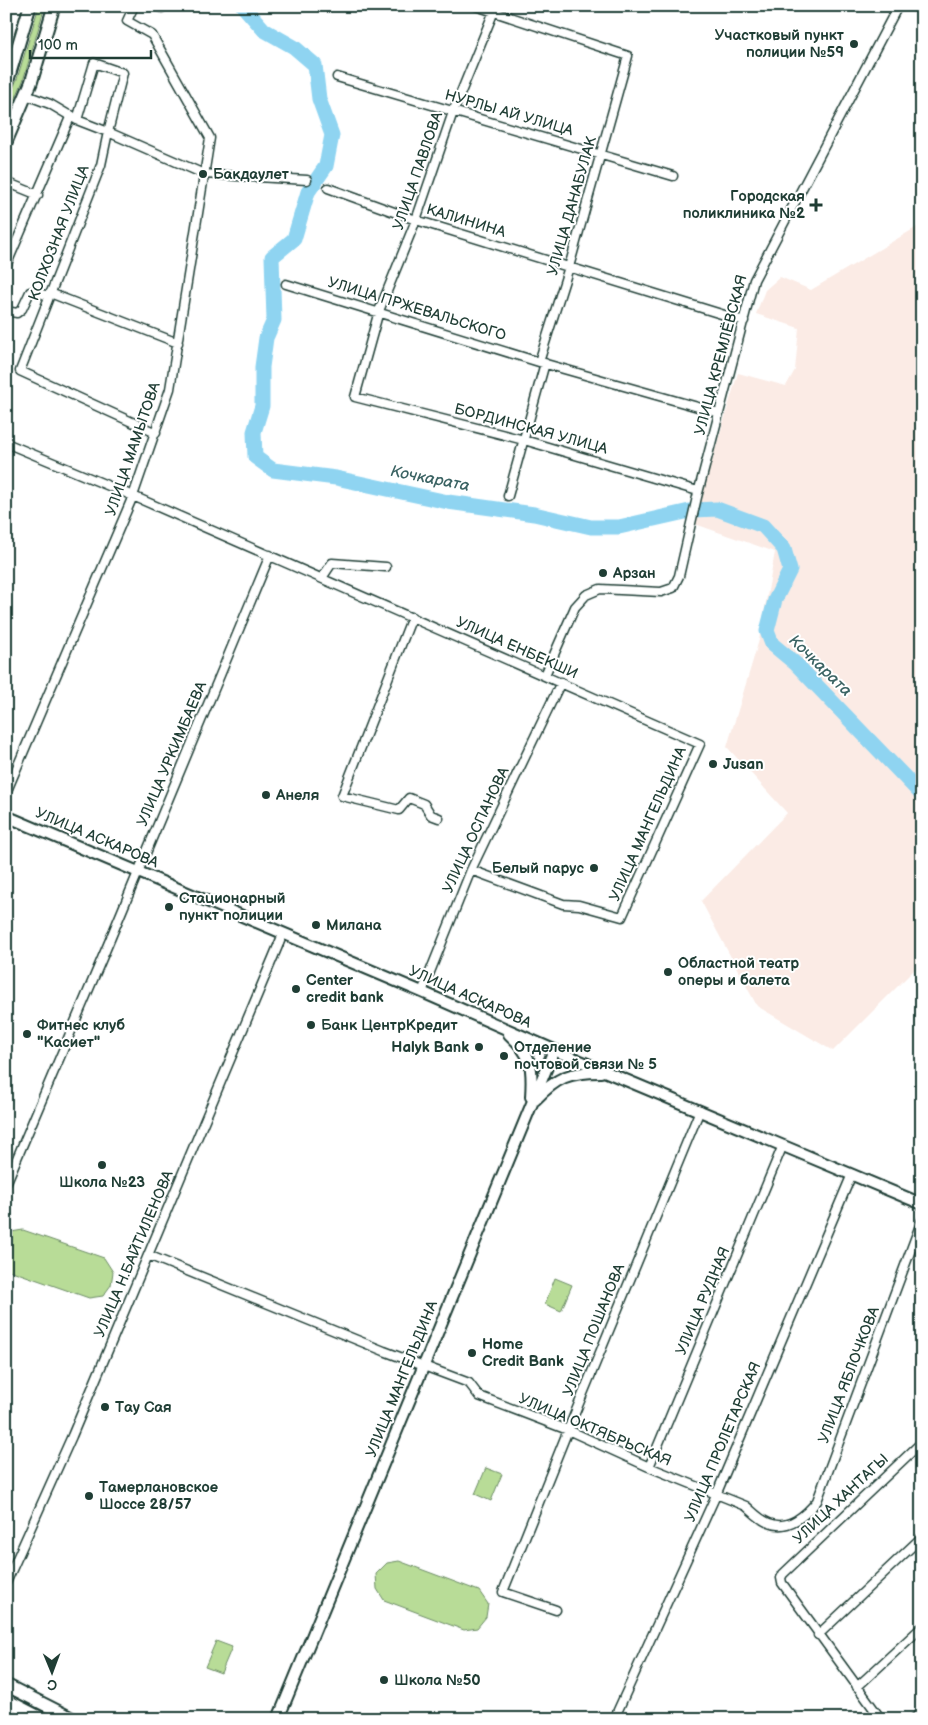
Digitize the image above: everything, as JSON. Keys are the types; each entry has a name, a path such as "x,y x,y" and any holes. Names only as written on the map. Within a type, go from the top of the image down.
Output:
{"main road":[{"path":"6,86 30,6"},
{"path":"6,142 26,95 54,6"},
{"path":"916,6 922,12"},
{"name":"УЛИЦА АСКАРОВА","path":"6,816 422,992 554,1050 922,1204"},
{"path":"503,1028 525,1050 531,1064 531,1104"},
{"name":"УЛИЦА МАНГЕЛЬДИНА","path":"278,1719 554,1050"},
{"path":"531,1104 548,1086 560,1078 585,1072 607,1072"},
{"path":"6,1685 73,1719"},
{"path":"6,1700 43,1719"}],"street":[{"name":"УЛИЦА МАМЫТОВА","path":"6,793 133,496 170,389 178,343 210,138 152,35 127,21 134,6"},
{"path":"476,6 494,11"},
{"name":"УЛИЦА КРЕМЛЁВСКАЯ","path":"545,675 575,607 586,595 600,589 661,592 673,588 679,576 702,475 754,280 898,6"},
{"name":"УЛИЦА ДАНАБУЛАК","path":"494,11 628,56 542,363 524,440 508,496"},
{"name":"УЛИЦА ПАВЛОВА","path":"355,397 379,311 416,220 453,112 494,11"},
{"name":"КОЛХОЗНАЯ УЛИЦА","path":"74,118 94,63 123,73 101,166 20,371 156,433"},
{"name":"НУРЛЫ АЙ УЛИЦА","path":"337,77 673,176"},
{"path":"26,95 74,118 204,174 306,180"},
{"path":"6,266 74,118"},
{"path":"6,182 38,195"},
{"name":"КАЛИНИНА","path":"328,188 416,220 744,321"},
{"name":"УЛИЦА ПРЖЕВАЛЬСКОГО","path":"286,284 379,311 542,363 719,413"},
{"path":"6,311 17,313 22,309 30,292 50,294 178,343"},
{"name":"БОРДИНСКАЯ УЛИЦА","path":"355,397 524,440 698,491"},
{"name":"УЛИЦА ЕНБЕКШИ","path":"6,443 270,555 700,744"},
{"name":"УЛИЦА УРКИМБАЕВА","path":"6,1184 270,555"},
{"path":"322,578 332,563 386,568"},
{"path":"412,618 342,796 399,810 409,798 424,804 431,815 438,818"},
{"name":"УЛИЦА ОСПАНОВА","path":"422,992 471,870 561,682"},
{"name":"УЛИЦА МАНГЕЛЬДИНА","path":"471,870 563,904 579,905 622,917 700,744"},
{"name":"УЛИЦА Н.БАЙТИЛЕНОВА","path":"6,1583 72,1436 283,934"},
{"name":"УЛИЦА ПОШАНОВА","path":"556,1610 503,1592 700,1110"},
{"name":"УЛИЦА РУДНАЯ","path":"649,1467 783,1145"},
{"name":"УЛИЦА ПРОЛЕТАРСКАЯ","path":"614,1719 716,1495 852,1174"},
{"name":"УЛИЦА ЯБЛОЧКОВА","path":"783,1525 795,1521 808,1513 816,1501 922,1220"},
{"name":"УЛИЦА ОКТЯБРЬСКАЯ","path":"148,1255 384,1351 469,1383 479,1396 568,1430 649,1467 746,1506 759,1518 770,1524 783,1525"},
{"name":"УЛИЦА ХАНТАГЫ","path":"818,1635 782,1583 782,1574 922,1442"},
{"path":"881,1719 818,1635 922,1537"},
{"path":"857,1687 922,1627"},
{"path":"914,1719 922,1711"}],"shaded area":[{"path":"922,224 922,962 833,1051 757,1006 701,901 787,813 727,747 759,640 775,552 695,524 738,373 786,386 795,370 799,328 756,314 765,290 780,277 811,290"}],"green space":[{"path":"39,6 45,6 23,81 6,121 6,105 17,79"},
{"path":"23,1230 104,1258 113,1272 111,1285 103,1296 89,1298 9,1270 6,1266 6,1238 11,1232"},
{"path":"555,1278 572,1285 561,1311 545,1304"},
{"path":"486,1468 502,1474 491,1501 475,1494"},
{"path":"399,1561 479,1591 488,1604 486,1617 477,1628 464,1630 384,1600 377,1589 376,1574 387,1563"},
{"path":"216,1641 232,1647 221,1673 205,1667"}],"waterway":[{"name":"Кочкарата","path":"243,6 264,30 294,47 315,65 319,99 332,135 326,166 308,192 294,239 272,257 274,320 266,338 262,367 262,406 254,432 255,457 273,470 336,478 448,502 534,514 591,527 619,527 694,510 717,509 763,526 784,549 790,570 775,600 767,631 772,644 796,664 922,795"}],"place":[{"name":"Участковый пункт полиции №59","path":"854,44"},
{"name":"Бакдаулет","path":"203,174"},
{"name":"Городская поликлиника №2","path":"816,205"},
{"name":"Арзан","path":"603,573"},
{"name":"Jusan","path":"713,764"},
{"name":"Анеля","path":"266,795"},
{"name":"Белый парус","path":"594,868"},
{"name":"Стационарный пункт полиции","path":"169,907"},
{"name":"Милана","path":"316,925"},
{"name":"Областной театр оперы и балета","path":"668,972"},
{"name":"Center credit bank","path":"296,989"},
{"name":"Банк ЦентрКредит","path":"311,1025"},
{"name":"Фитнес клуб \"Касиет\"","path":"27,1034"},
{"name":"Halyk Bank","path":"479,1047"},
{"name":"Отделение почтовой связи № 5","path":"504,1056"},
{"name":"Школа №23","path":"102,1165"},
{"name":"Home Credit Bank","path":"472,1353"},
{"name":"Тау Сая","path":"105,1407"},
{"name":"Тамерлановское Шоссе 28/57","path":"89,1496"},
{"name":"Школа №50","path":"384,1680"}]}
